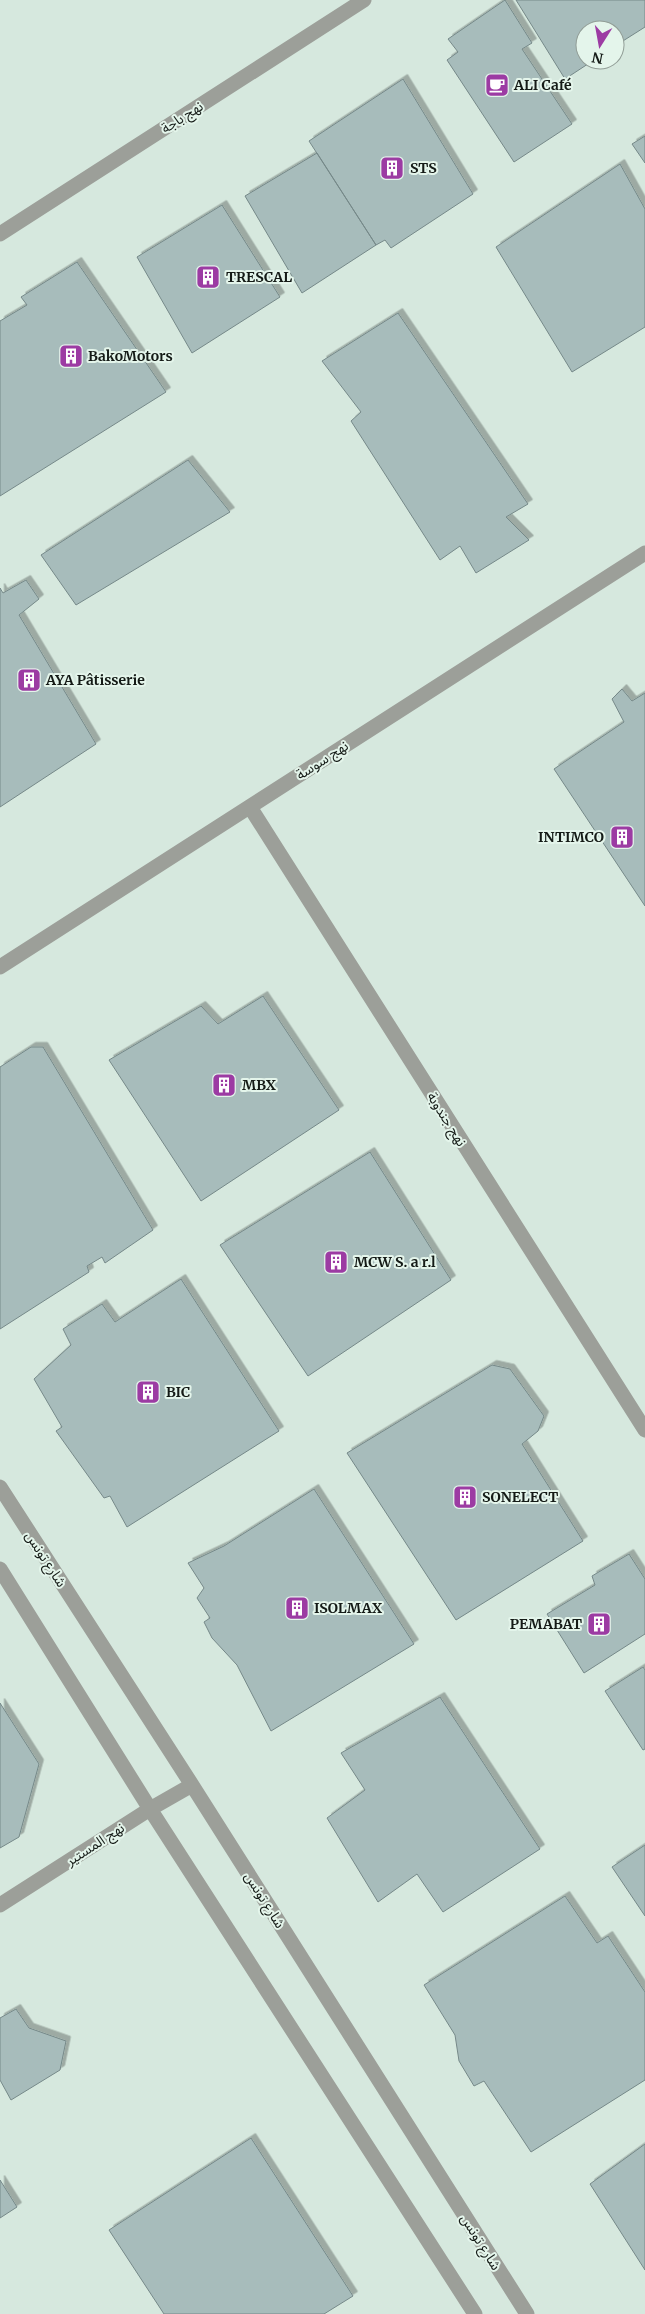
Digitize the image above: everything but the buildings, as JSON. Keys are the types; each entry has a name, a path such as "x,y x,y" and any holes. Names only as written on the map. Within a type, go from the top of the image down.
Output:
{"street":[{"name":"نهج باجة","path":"0,234 364,0"},
{"name":"نهج سوسة","path":"0,967 645,553"},
{"name":"نهج جندوبة","path":"250,807 645,1430"},
{"name":"شارع تونس","path":"0,1487 192,1785 527,2314"},
{"path":"0,1569 150,1809 475,2314"},
{"name":"نهج المستير","path":"0,1905 150,1809 192,1785"}],"place":[{"name":"ALI Café","path":"497,85"},
{"name":"STS","path":"392,168"},
{"name":"TRESCAL","path":"208,277"},
{"name":"BakoMotors","path":"71,356"},
{"name":"AYA Pâtisserie","path":"29,680"},
{"name":"INTIMCO","path":"622,837"},
{"name":"MBX","path":"224,1085"},
{"name":"MCW S. a r.l","path":"336,1262"},
{"name":"BIC","path":"148,1392"},
{"name":"SONELECT","path":"465,1497"},
{"name":"ISOLMAX","path":"297,1608"},
{"name":"PEMABAT","path":"599,1624"}]}
